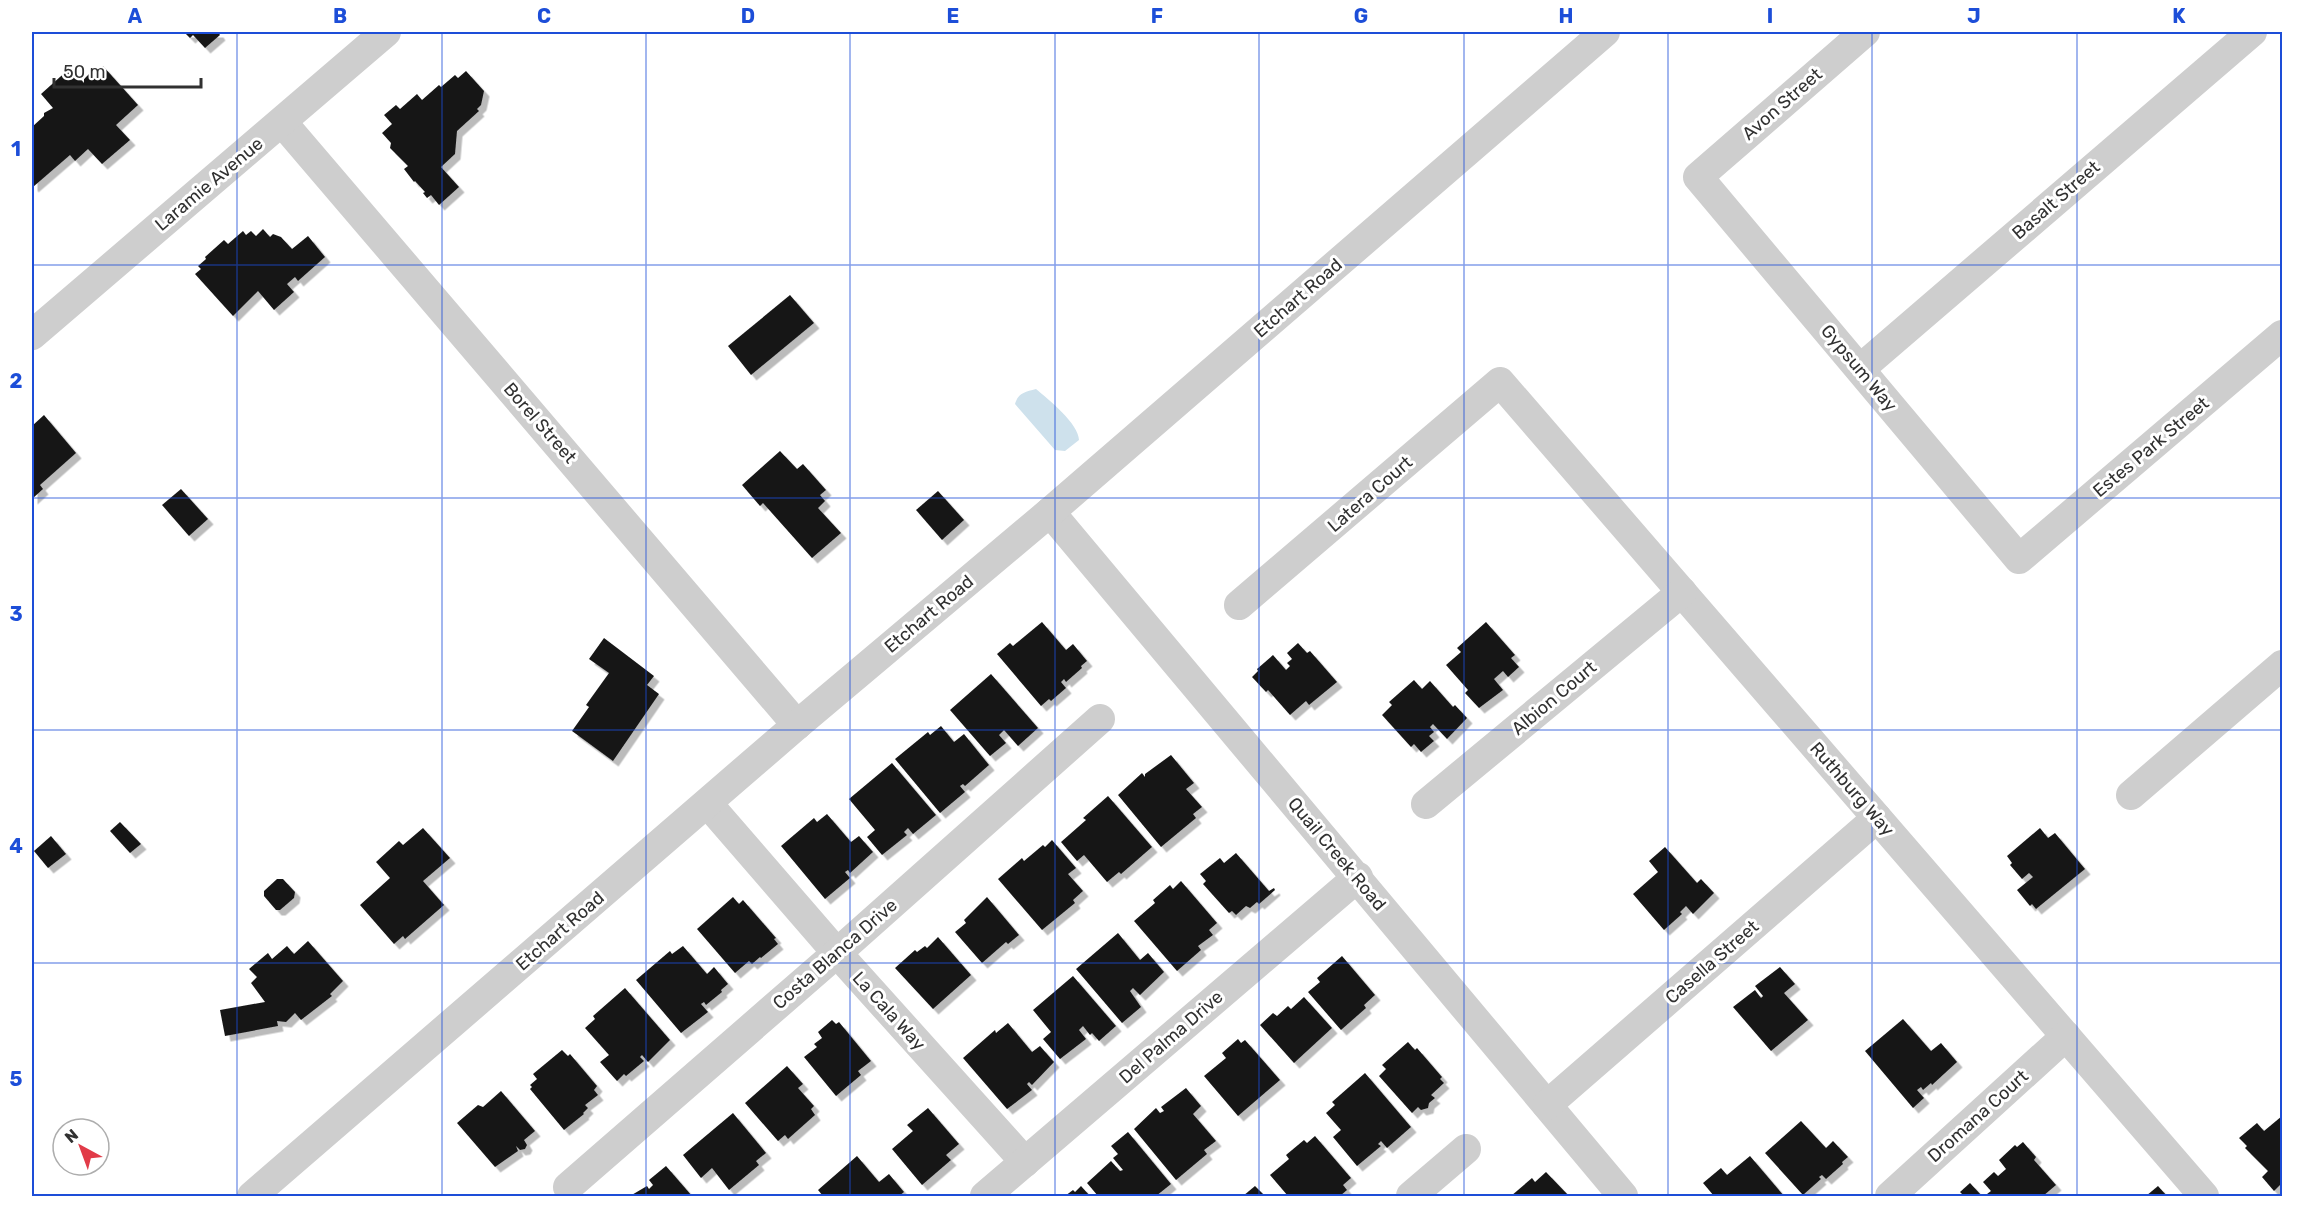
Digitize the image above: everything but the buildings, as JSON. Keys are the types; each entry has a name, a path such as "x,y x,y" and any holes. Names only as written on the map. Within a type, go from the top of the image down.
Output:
{"street":[{"name":"Laramie Avenue","path":"32,335 386,32"},
{"name":"Etchart Road","path":"252,1197 797,725 1050,512 1605,32"},
{"name":"Avon Street","path":"1698,177 1865,32"},
{"name":"Basalt Street","path":"1860,369 2252,32"},
{"name":"Borel Street","path":"282,122 797,725"},
{"name":"Gypsum Way","path":"1698,177 2019,559"},
{"name":"Estes Park Street","path":"2019,559 2283,335"},
{"name":"Ruthburg Way","path":"1500,382 2204,1197"},
{"name":"Latera Court","path":"1239,605 1500,382"},
{"name":"Quail Creek Road","path":"1050,512 1623,1197"},
{"name":"Albion Court","path":"1426,804 1682,592"},
{"path":"2131,795 2283,665"},
{"name":"Costa Blanca Drive","path":"568,1187 837,953 1100,719"},
{"name":"La Cala Way","path":"708,804 837,953 1025,1162"},
{"name":"Casella Street","path":"1546,1105 1877,818"},
{"name":"Del Palma Drive","path":"985,1197 1358,878"},
{"name":"Dromana Court","path":"1890,1197 2066,1036"},
{"path":"1411,1197 1466,1149"}],"water":[{"path":"1036,389 1062,412 1078,434 1079,440 1065,451 1055,450 1015,404 1020,395"}]}
